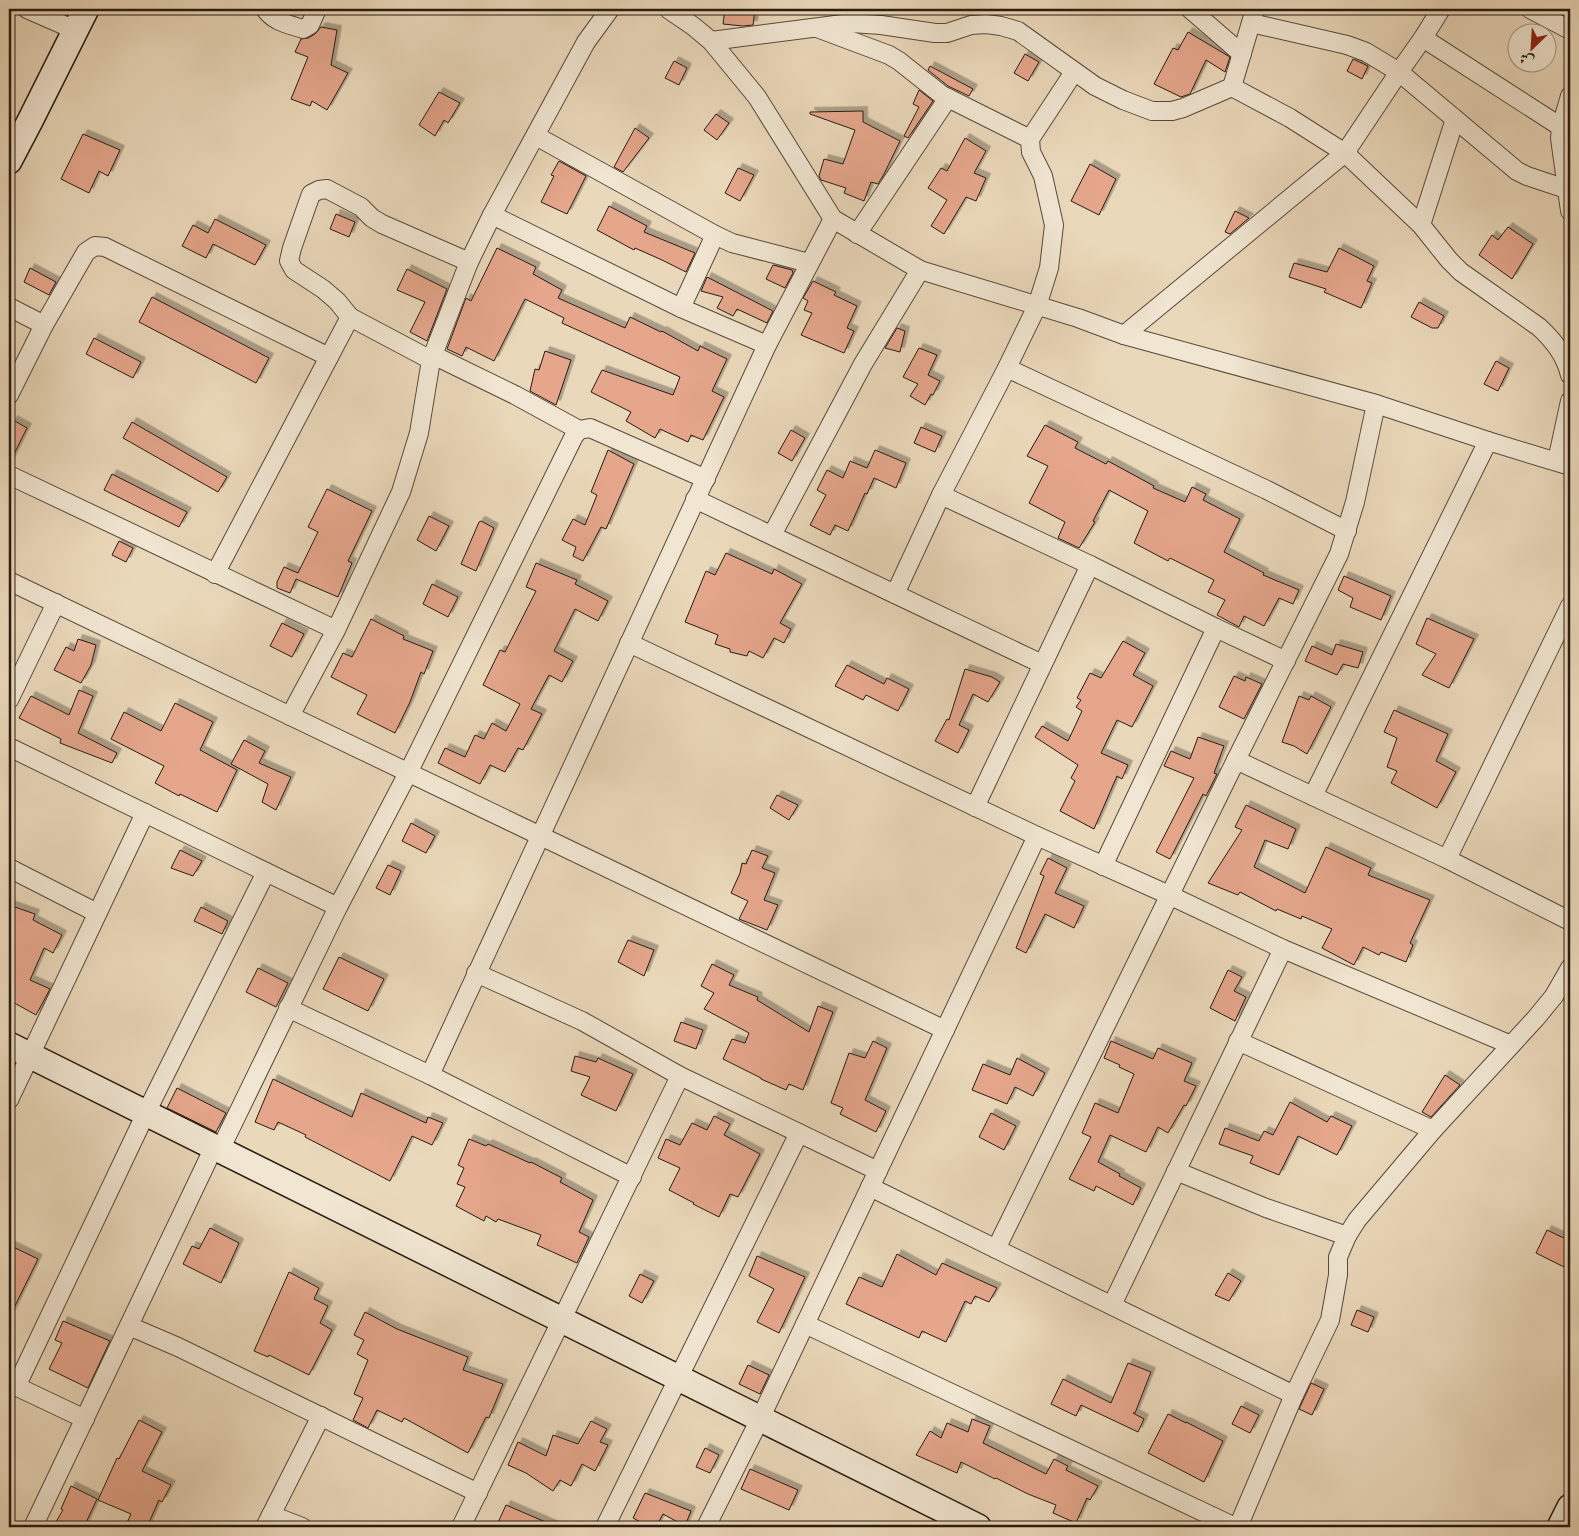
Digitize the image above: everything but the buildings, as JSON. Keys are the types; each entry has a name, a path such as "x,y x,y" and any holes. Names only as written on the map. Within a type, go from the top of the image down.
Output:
{"street":[{"path":"9,161 80,20 27,9"},
{"path":"265,9 271,17 302,29 310,25 317,9"},
{"path":"290,716 336,630 401,492 419,433 432,357 469,262 492,215 586,42 610,9"},
{"path":"668,9 693,26 711,42 757,97 833,219 920,270 1078,318 1124,335 1376,404 1488,442 1564,464 1570,401"},
{"path":"1190,9 1242,54"},
{"path":"1124,335 1345,153 1441,9"},
{"path":"1530,9 1570,30"},
{"path":"1232,87 1253,16 1356,47 1399,72 1517,171 1566,189"},
{"path":"711,42 815,27 860,23 935,33 947,33 971,25 986,24 1018,31 1074,72 1112,95 1152,111 1172,111 1232,87"},
{"path":"815,27 894,58 948,98 1030,139"},
{"path":"1423,38 1561,127"},
{"path":"896,594 941,495 1037,306 1049,268 1054,225 1043,176 1032,152 1030,139 1074,72"},
{"path":"1232,87 1290,118 1345,153 1421,225 1461,272 1539,327 1550,338 1567,363 1570,375"},
{"path":"1570,96 1561,127 1560,138 1570,211"},
{"path":"857,234 948,98"},
{"path":"1421,225 1455,119"},
{"path":"536,136 715,235 741,246 809,263"},
{"path":"469,262 382,224 372,218 362,206 327,189 311,194 289,261 294,270 324,289 338,301 350,317 516,395 579,430 590,428 706,479"},
{"path":"492,215 681,308 767,345"},
{"path":"430,1075 767,345 833,219"},
{"path":"681,308 715,235"},
{"path":"9,395 44,325 86,252 96,246 105,248 329,357"},
{"path":"772,535 863,364 920,270"},
{"path":"9,307 44,325"},
{"path":"215,574 350,317"},
{"path":"1007,368 1267,490 1347,531"},
{"path":"996,1249 1169,895 1339,554 1347,531 1376,404"},
{"path":"33,1527 217,1148 338,907 408,773 574,436 579,430"},
{"path":"1313,796 1488,442"},
{"path":"9,475 336,630"},
{"path":"941,495 1090,565 1286,661"},
{"path":"696,499 1042,664"},
{"path":"976,807 1090,565"},
{"path":"9,581 945,1030"},
{"path":"9,700 56,603"},
{"path":"1447,859 1570,606"},
{"path":"1104,866 1216,628"},
{"path":"629,643 1037,836 1283,949 1511,1046"},
{"path":"9,747 338,907"},
{"path":"1236,760 1447,859 1570,920"},
{"path":"9,1100 19,1050 97,913 145,813"},
{"path":"706,1527 760,1419 1037,836"},
{"path":"9,868 97,913"},
{"path":"85,1419 12,1385 266,872"},
{"path":"1112,1305 1283,949"},
{"path":"805,1324 1236,1527 1294,1395 1330,1320 1338,1275 1338,1257 1347,1236 1357,1220 1432,1130 1536,1018 1554,996 1570,968"},
{"path":"476,973 582,1021 680,1076 799,1133 874,1179 996,1249 1294,1395"},
{"path":"288,1008 430,1075 632,1176"},
{"path":"1238,1041 1432,1130"},
{"path":"19,1050 978,1527"},
{"path":"461,1527 680,1076"},
{"path":"605,1527 799,1133"},
{"path":"1176,1171 1266,1208 1347,1236"},
{"path":"129,1326 178,1347 478,1493"},
{"path":"302,1527 268,1521 321,1416"},
{"path":"1560,1527 1570,1507"}]}
